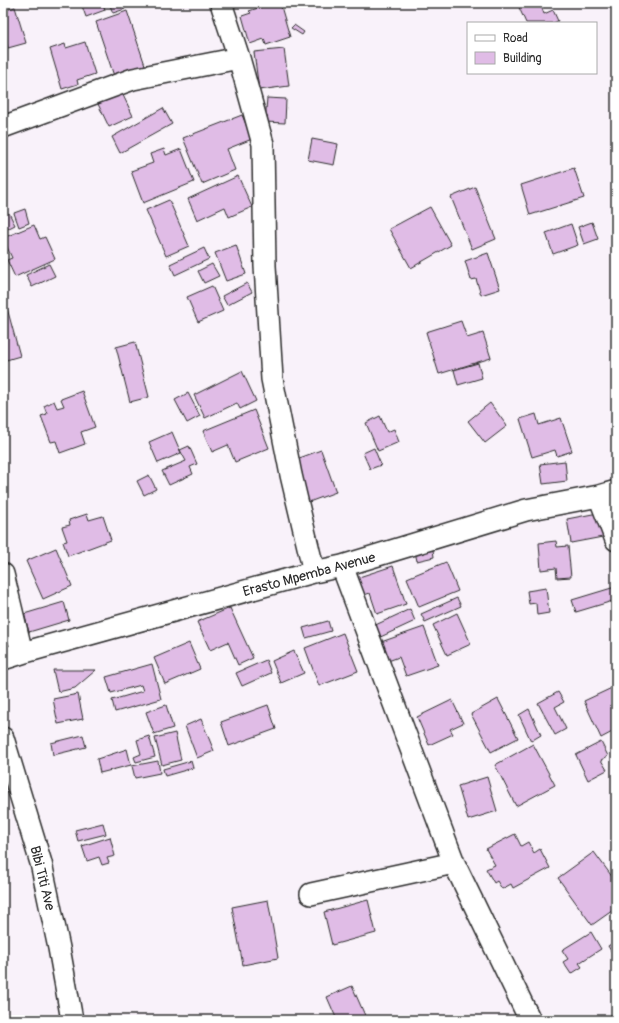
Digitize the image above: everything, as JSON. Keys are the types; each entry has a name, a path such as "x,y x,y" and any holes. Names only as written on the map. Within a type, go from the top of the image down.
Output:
{"street":[{"path":"221,3 239,58 263,144 265,266 272,379 291,475 314,572"},
{"path":"3,127 133,79 239,58"},
{"path":"608,494 616,540"},
{"name":"Erasto Mpemba Avenue","path":"13,656 314,572 342,566 526,510 608,494"},
{"path":"342,566 454,863 530,1020"},
{"path":"3,574 13,656"},
{"name":"Bibi Titi Ave","path":"3,738 41,863 72,1020"},
{"path":"311,894 454,863"}],"building":[{"path":"81,3 103,3 105,10 86,17"},
{"path":"109,3 122,3 125,9 113,13"},
{"path":"273,3 280,3 290,37 266,45 264,39 250,44 242,16 251,13 249,11"},
{"path":"285,3 303,3 286,7"},
{"path":"517,3 540,3 544,14 553,10 558,21 556,22 526,22"},
{"path":"15,7 26,43 8,48 6,42 3,43 3,11"},
{"path":"127,11 146,68 115,79 96,22"},
{"path":"294,25 304,32 302,35 291,28"},
{"path":"85,42 95,74 77,80 78,84 62,89 50,49 65,44 66,48"},
{"path":"284,49 289,86 259,90 254,52"},
{"path":"122,93 133,116 109,127 98,104"},
{"path":"267,98 286,99 285,123 265,122"},
{"path":"163,108 172,124 120,153 112,137"},
{"path":"242,115 252,139 227,149 235,170 202,184 183,138"},
{"path":"312,139 338,144 334,165 308,160"},
{"path":"164,149 166,155 181,149 194,182 143,203 131,171 153,163 150,154"},
{"path":"574,168 584,198 530,215 521,185"},
{"path":"238,176 252,207 229,217 225,207 197,220 188,199"},
{"path":"475,187 496,239 472,249 451,197"},
{"path":"169,200 189,246 166,256 146,210"},
{"path":"430,207 451,245 411,268 389,229"},
{"path":"25,209 29,223 19,227 14,213"},
{"path":"9,213 15,225 3,231 3,217"},
{"path":"592,222 598,239 584,244 578,227"},
{"path":"571,224 578,245 553,254 546,233"},
{"path":"34,225 40,239 45,237 55,259 15,277 7,260 12,258 3,238"},
{"path":"236,245 246,274 226,281 215,253"},
{"path":"204,248 209,259 175,275 170,264"},
{"path":"488,253 500,289 481,295 476,279 471,280 465,261"},
{"path":"49,264 55,276 32,287 26,275"},
{"path":"212,264 219,276 204,283 198,271"},
{"path":"247,283 252,292 227,305 222,296"},
{"path":"212,286 223,311 198,322 187,297"},
{"path":"7,308 20,356 3,361 3,309"},
{"path":"461,321 467,338 483,333 491,358 439,374 426,332"},
{"path":"135,342 149,397 130,402 116,347"},
{"path":"478,363 482,378 458,385 454,370"},
{"path":"242,371 256,401 240,409 237,403 205,418 194,395"},
{"path":"82,391 95,427 81,432 85,444 60,453 56,441 51,442 41,416 47,414 44,406 54,401 57,408 64,406 61,399"},
{"path":"188,393 200,416 187,423 175,400"},
{"path":"490,403 507,426 485,443 468,421"},
{"path":"254,410 269,448 235,462 228,445 212,452 203,431"},
{"path":"536,414 539,425 561,418 572,451 557,456 555,450 532,457 520,419"},
{"path":"380,416 387,432 394,429 399,442 378,451 366,423"},
{"path":"172,432 181,453 158,463 149,442"},
{"path":"189,446 197,464 190,467 193,474 169,485 162,471 186,461 180,450"},
{"path":"374,448 381,465 370,469 363,453"},
{"path":"321,450 336,492 309,502 294,460"},
{"path":"565,461 567,481 543,484 540,464"},
{"path":"149,475 156,489 144,495 137,481"},
{"path":"603,512 608,536 571,543 567,519"},
{"path":"87,514 89,520 103,516 111,540 68,556 63,542 67,541 62,527 70,525 69,520"},
{"path":"556,541 557,547 568,546 571,577 557,578 556,568 541,570 539,543"},
{"path":"432,543 434,557 417,561 414,547"},
{"path":"56,548 72,586 43,599 26,561"},
{"path":"446,562 458,591 419,607 407,578"},
{"path":"393,566 406,604 377,614 370,593 361,596 356,578"},
{"path":"615,587 616,600 576,612 572,600"},
{"path":"546,588 549,613 537,615 536,603 529,604 527,591"},
{"path":"457,598 461,606 425,622 421,614"},
{"path":"64,602 69,620 29,632 24,614"},
{"path":"230,608 253,658 238,665 228,642 210,650 197,622"},
{"path":"410,609 415,621 374,640 369,628"},
{"path":"457,613 471,644 447,655 433,625"},
{"path":"328,621 331,631 306,638 303,628"},
{"path":"424,627 438,665 406,676 399,657 388,661 381,642"},
{"path":"343,633 358,671 319,686 305,648"},
{"path":"189,643 200,669 165,684 154,658"},
{"path":"294,651 304,673 281,683 272,661"},
{"path":"266,660 271,673 242,686 236,673"},
{"path":"152,664 161,699 115,712 112,700 143,691 141,685 111,693 106,677"},
{"path":"53,670 96,670 75,688 58,692"},
{"path":"616,686 616,730 601,738 584,701"},
{"path":"558,692 564,702 555,707 566,729 555,735 538,703"},
{"path":"78,694 83,719 58,724 53,699"},
{"path":"498,699 518,738 491,752 471,714"},
{"path":"452,700 463,723 450,729 453,734 429,745 417,717"},
{"path":"166,705 173,728 154,734 146,712"},
{"path":"268,705 276,729 229,746 221,722"},
{"path":"529,709 541,735 531,741 519,715"},
{"path":"201,719 214,751 197,758 185,726"},
{"path":"175,733 181,760 162,765 155,738"},
{"path":"83,735 86,747 53,755 51,743"},
{"path":"149,736 155,757 136,762 134,757 141,754 137,740"},
{"path":"601,742 608,756 601,760 607,770 588,780 576,755"},
{"path":"533,744 555,785 516,806 495,765"},
{"path":"127,749 131,765 100,773 97,759"},
{"path":"158,761 160,773 135,778 132,766"},
{"path":"191,761 193,768 165,776 163,769"},
{"path":"487,777 497,811 468,820 458,786"},
{"path":"103,823 106,834 78,841 75,830"},
{"path":"515,834 521,846 528,842 534,853 540,849 550,868 513,888 511,884 502,889 497,881 494,883 486,869 495,865 486,849"},
{"path":"110,837 115,856 107,858 109,863 102,865 99,857 87,861 82,846"},
{"path":"594,852 616,882 616,908 592,925 558,878"},
{"path":"268,900 278,958 243,965 232,907"},
{"path":"368,900 376,933 332,945 324,912"},
{"path":"591,932 601,949 579,963 582,967 571,974 563,962 568,959 562,950"},
{"path":"616,941 616,959 608,946"},
{"path":"352,986 367,1020 337,1020 327,997"}]}
